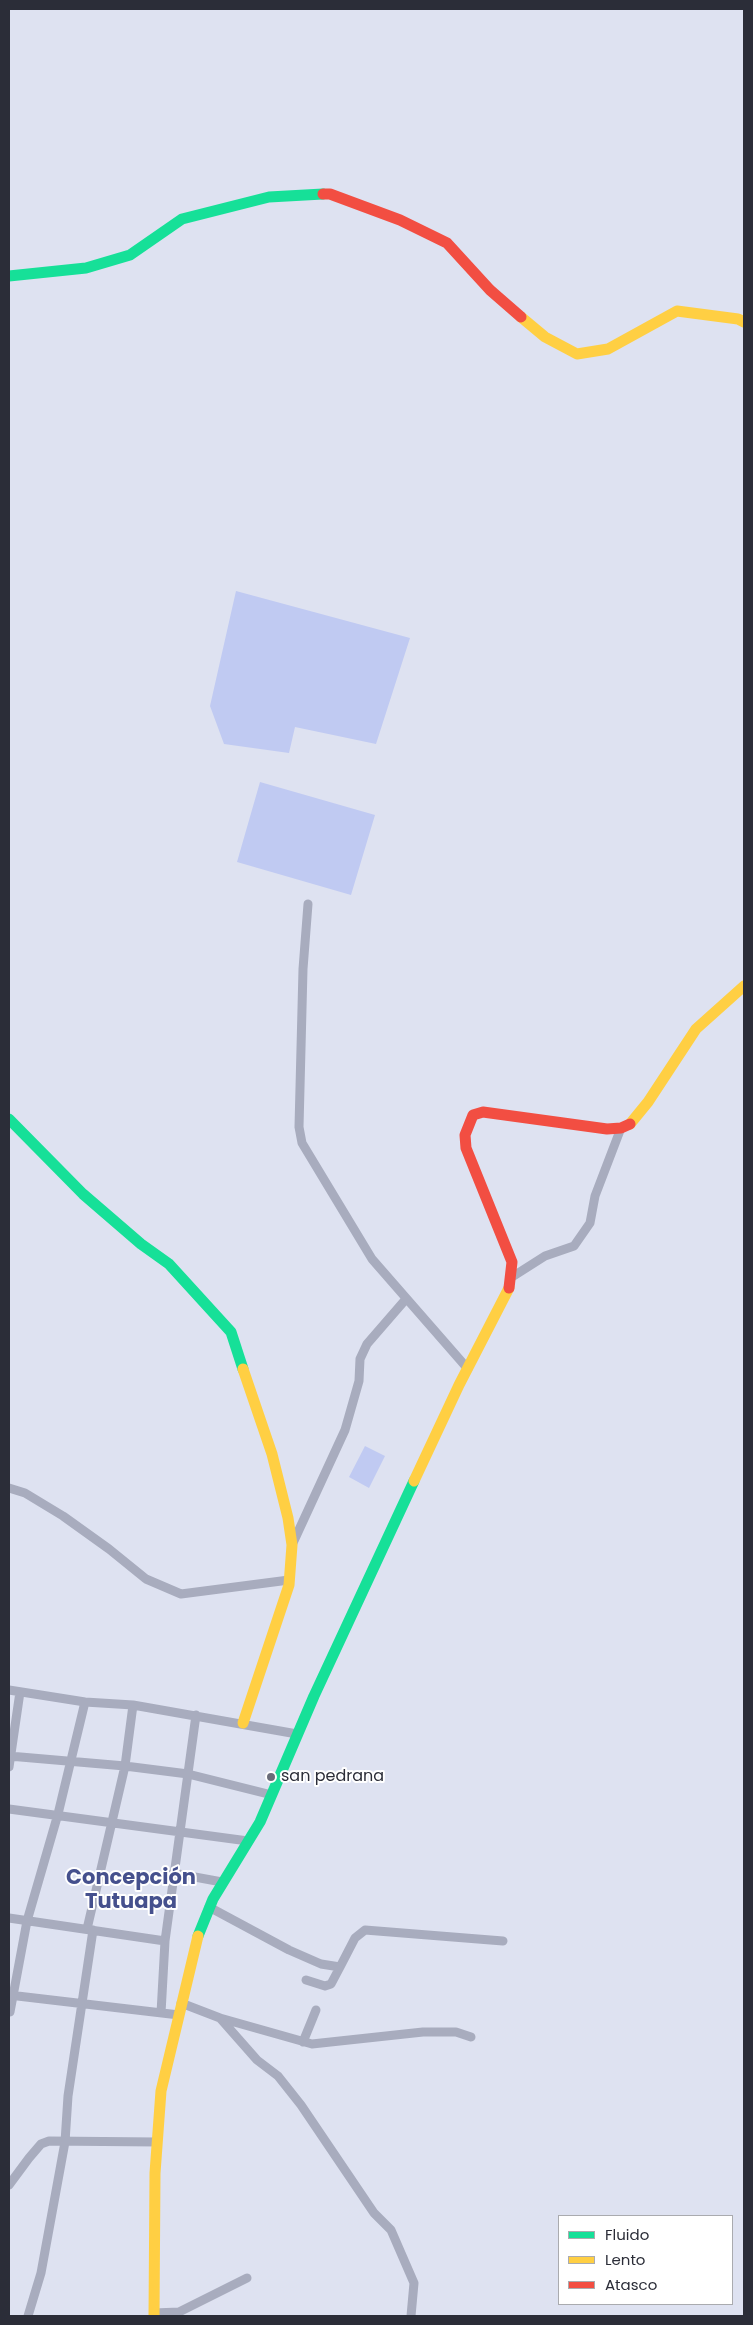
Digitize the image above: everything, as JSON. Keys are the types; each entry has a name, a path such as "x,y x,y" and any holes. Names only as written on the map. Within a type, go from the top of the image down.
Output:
{"street":[{"path":"9,276 86,268 130,255 182,219 269,197 330,194 400,220 447,243 490,290 545,337 577,354 608,349 677,311 738,319 744,322"},
{"path":"308,904 302,969 299,1127 302,1143 361,1244 406,1299 468,1369"},
{"path":"247,2278 179,2314 154,2314 157,2142 161,2091 195,1944 209,1908 222,1882 260,1822 297,1734 468,1369 509,1291 512,1277 512,1262 466,1148 465,1135 468,1123 473,1115 483,1112 598,1128 621,1128 632,1123 696,1029 744,986"},
{"path":"9,1119 83,1194 141,1244 169,1264 231,1332 272,1454 286,1510 292,1545 289,1580 243,1723"},
{"path":"512,1277 545,1256 574,1246 590,1223 595,1196 621,1128"},
{"path":"292,1545 345,1430 359,1381 360,1359 367,1344 406,1299"},
{"path":"9,1488 25,1493 63,1516 109,1549 146,1579 181,1594 289,1580"},
{"path":"9,1690 85,1702 133,1705 297,1734"},
{"path":"9,1767 20,1692"},
{"path":"10,2012 11,1996 27,1921 58,1814 85,1702"},
{"path":"28,2316 41,2273 65,2142 68,2096 82,2004 90,1929 125,1766 133,1705"},
{"path":"161,2013 165,1941 196,1715"},
{"path":"10,1757 71,1760 188,1774 272,1795"},
{"path":"9,1808 248,1841"},
{"path":"173,1873 222,1882"},
{"path":"209,1908 289,1950 321,1964 340,1967"},
{"path":"9,1918 165,1941"},
{"path":"306,1980 325,1986 331,1984 355,1938 365,1930 503,1940"},
{"path":"11,1996 179,2014"},
{"path":"181,2003 220,2018 312,2044 423,2032 456,2032 471,2037"},
{"path":"303,2042 316,2010"},
{"path":"220,2018 257,2060 278,2076 342,2162 374,2213 391,2230 414,2283 411,2316"},
{"path":"9,2185 42,2144 49,2141 157,2142"}],"shaded area":[{"path":"236,591 410,638 376,744 295,727 289,753 224,744 210,706"},
{"path":"260,782 375,815 351,895 237,862"},
{"path":"365,1446 385,1456 369,1488 349,1477"}],"traffic: fast":[{"path":"9,276 86,268 130,255 182,219 269,197 323,194"},
{"path":"9,1119 83,1194 141,1244 169,1264 231,1332 243,1369"},
{"path":"198,1936 213,1899 260,1822 314,1696 414,1481"}],"traffic: slow":[{"path":"521,317 545,337 577,354 608,349 677,311 738,319 744,322"},
{"path":"630,1124 648,1102 696,1029 744,986"},
{"path":"414,1481 459,1385 509,1288"},
{"path":"243,1369 272,1454 288,1518 292,1545 289,1585 243,1723"},
{"path":"154,2316 155,2173 161,2091 198,1936"}],"traffic: jam":[{"path":"323,194 330,194 400,220 447,243 490,290 521,317"},
{"path":"509,1288 512,1262 466,1148 465,1135 473,1115 483,1112 607,1129 621,1128 630,1124"}],"place":[{"name":"san pedrana","path":"271,1777"}],"district":[{"name":"Concepción Tutuapa","path":"131,1891"}]}
